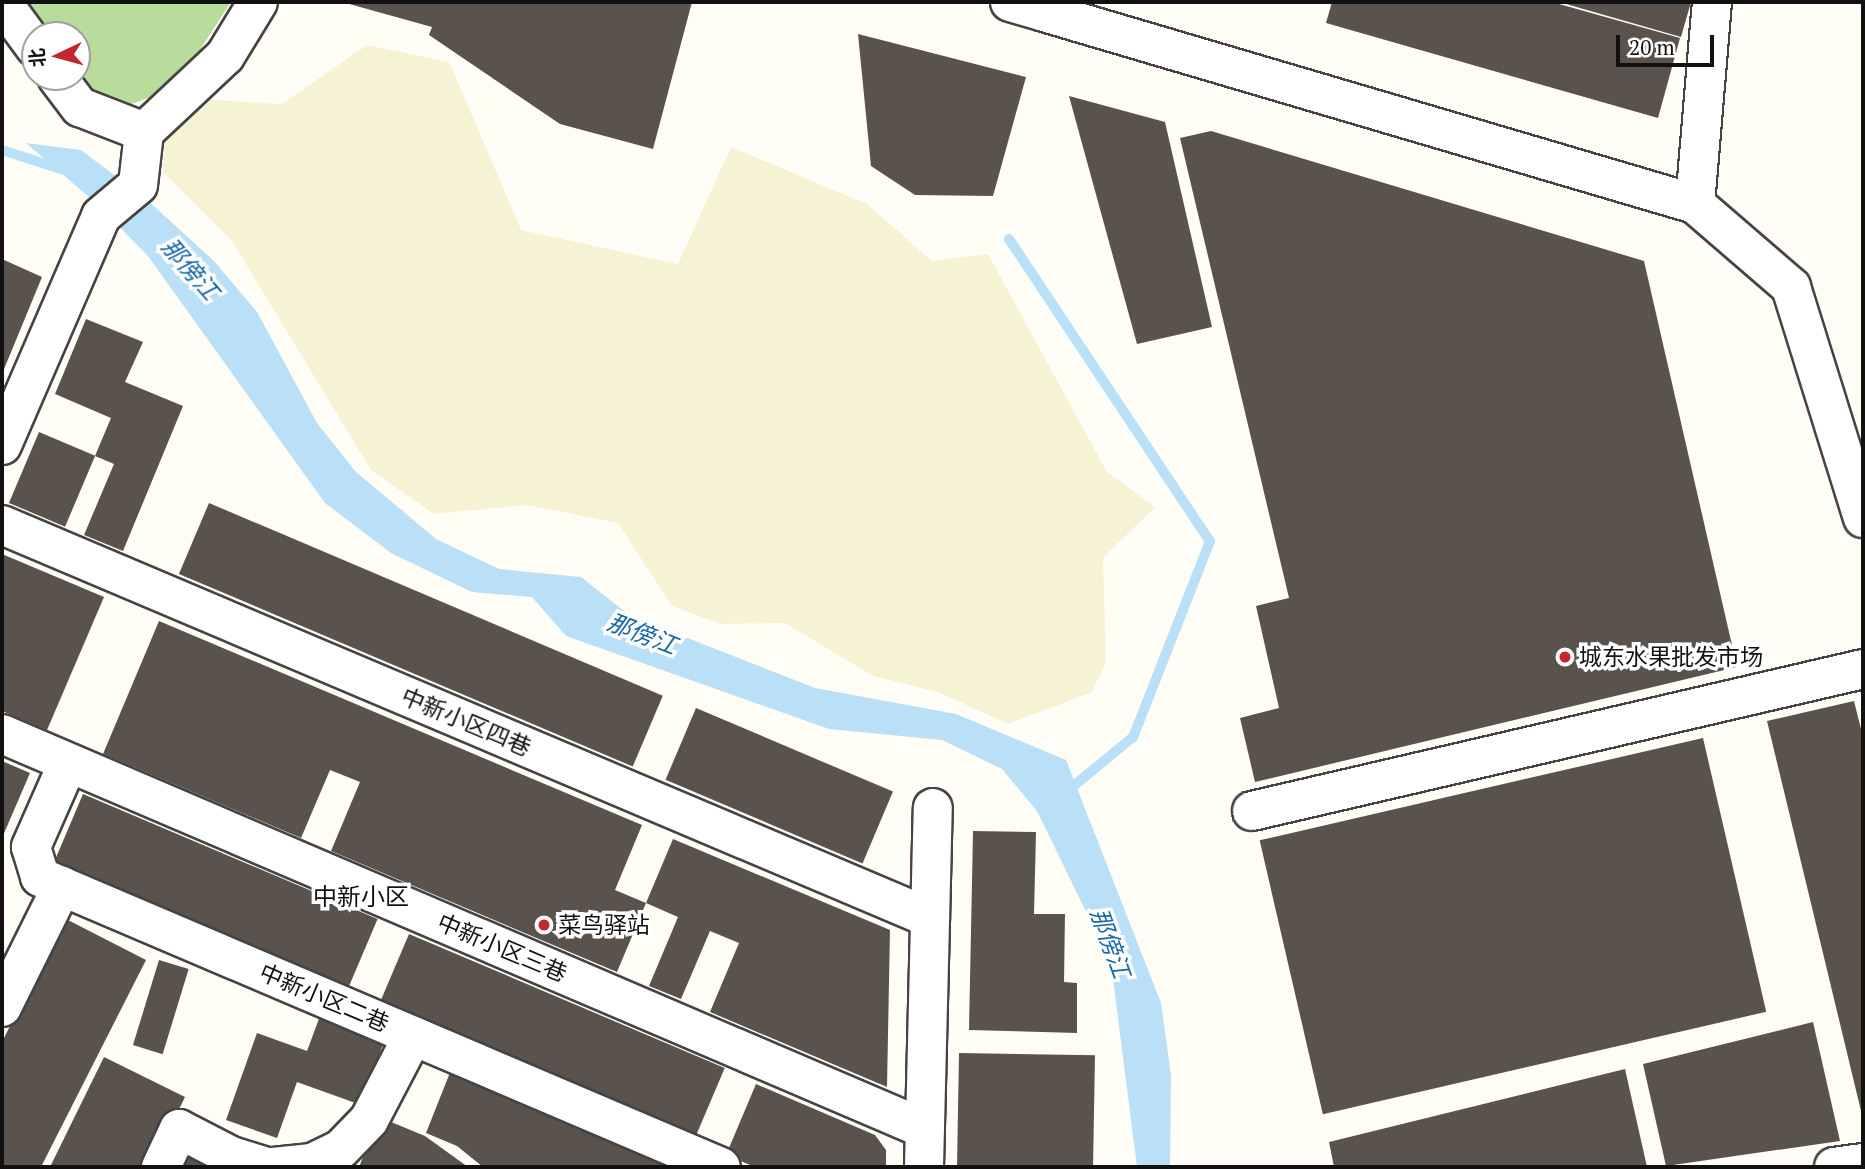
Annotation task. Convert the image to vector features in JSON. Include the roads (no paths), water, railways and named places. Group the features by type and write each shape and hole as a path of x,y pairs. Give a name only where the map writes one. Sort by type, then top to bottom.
{"street":[{"path":"2,2 21,28"},
{"path":"2,445 102,216 138,185 144,132 225,57 258,2"},
{"path":"1695,204 1712,2"},
{"path":"1034,5 1695,204 1791,287 1863,518"},
{"path":"68,91 80,107 144,132"},
{"name":"中新小区四巷","path":"2,525 930,918"},
{"path":"1251,810 1863,669"},
{"name":"中新小区三巷","path":"2,734 925,1129"},
{"name":"中新小区二巷","path":"68,763 31,847 40,877 721,1167"},
{"path":"924,1167 933,808"},
{"path":"2,1007 62,886"},
{"path":"273,1167 312,1163 341,1149 369,1120 413,1036"},
{"path":"162,1167 179,1129 231,1156 267,1167"},
{"path":"1834,1167 1863,1163"}],"water":[{"path":"26,143 81,150 146,199 214,261 257,312 317,423 356,472 436,539 499,569 581,577 629,615 815,688 956,714 1066,760 1161,1003 1171,1075 1170,1167 1137,1167 1111,963 1037,811 1002,769 942,740 829,729 566,636 532,597 472,592 391,553 325,503 148,256 96,203"}],"waterway":[{"name":"那傍江","path":"2,150 64,170"},
{"path":"1009,239 1210,541 1133,737 1065,793"}],"place":[{"name":"城东水果批发市场","path":"1565,657"},
{"name":"菜鸟驿站","path":"544,925"}],"district":[{"name":"中新小区","path":"361,897"}]}
